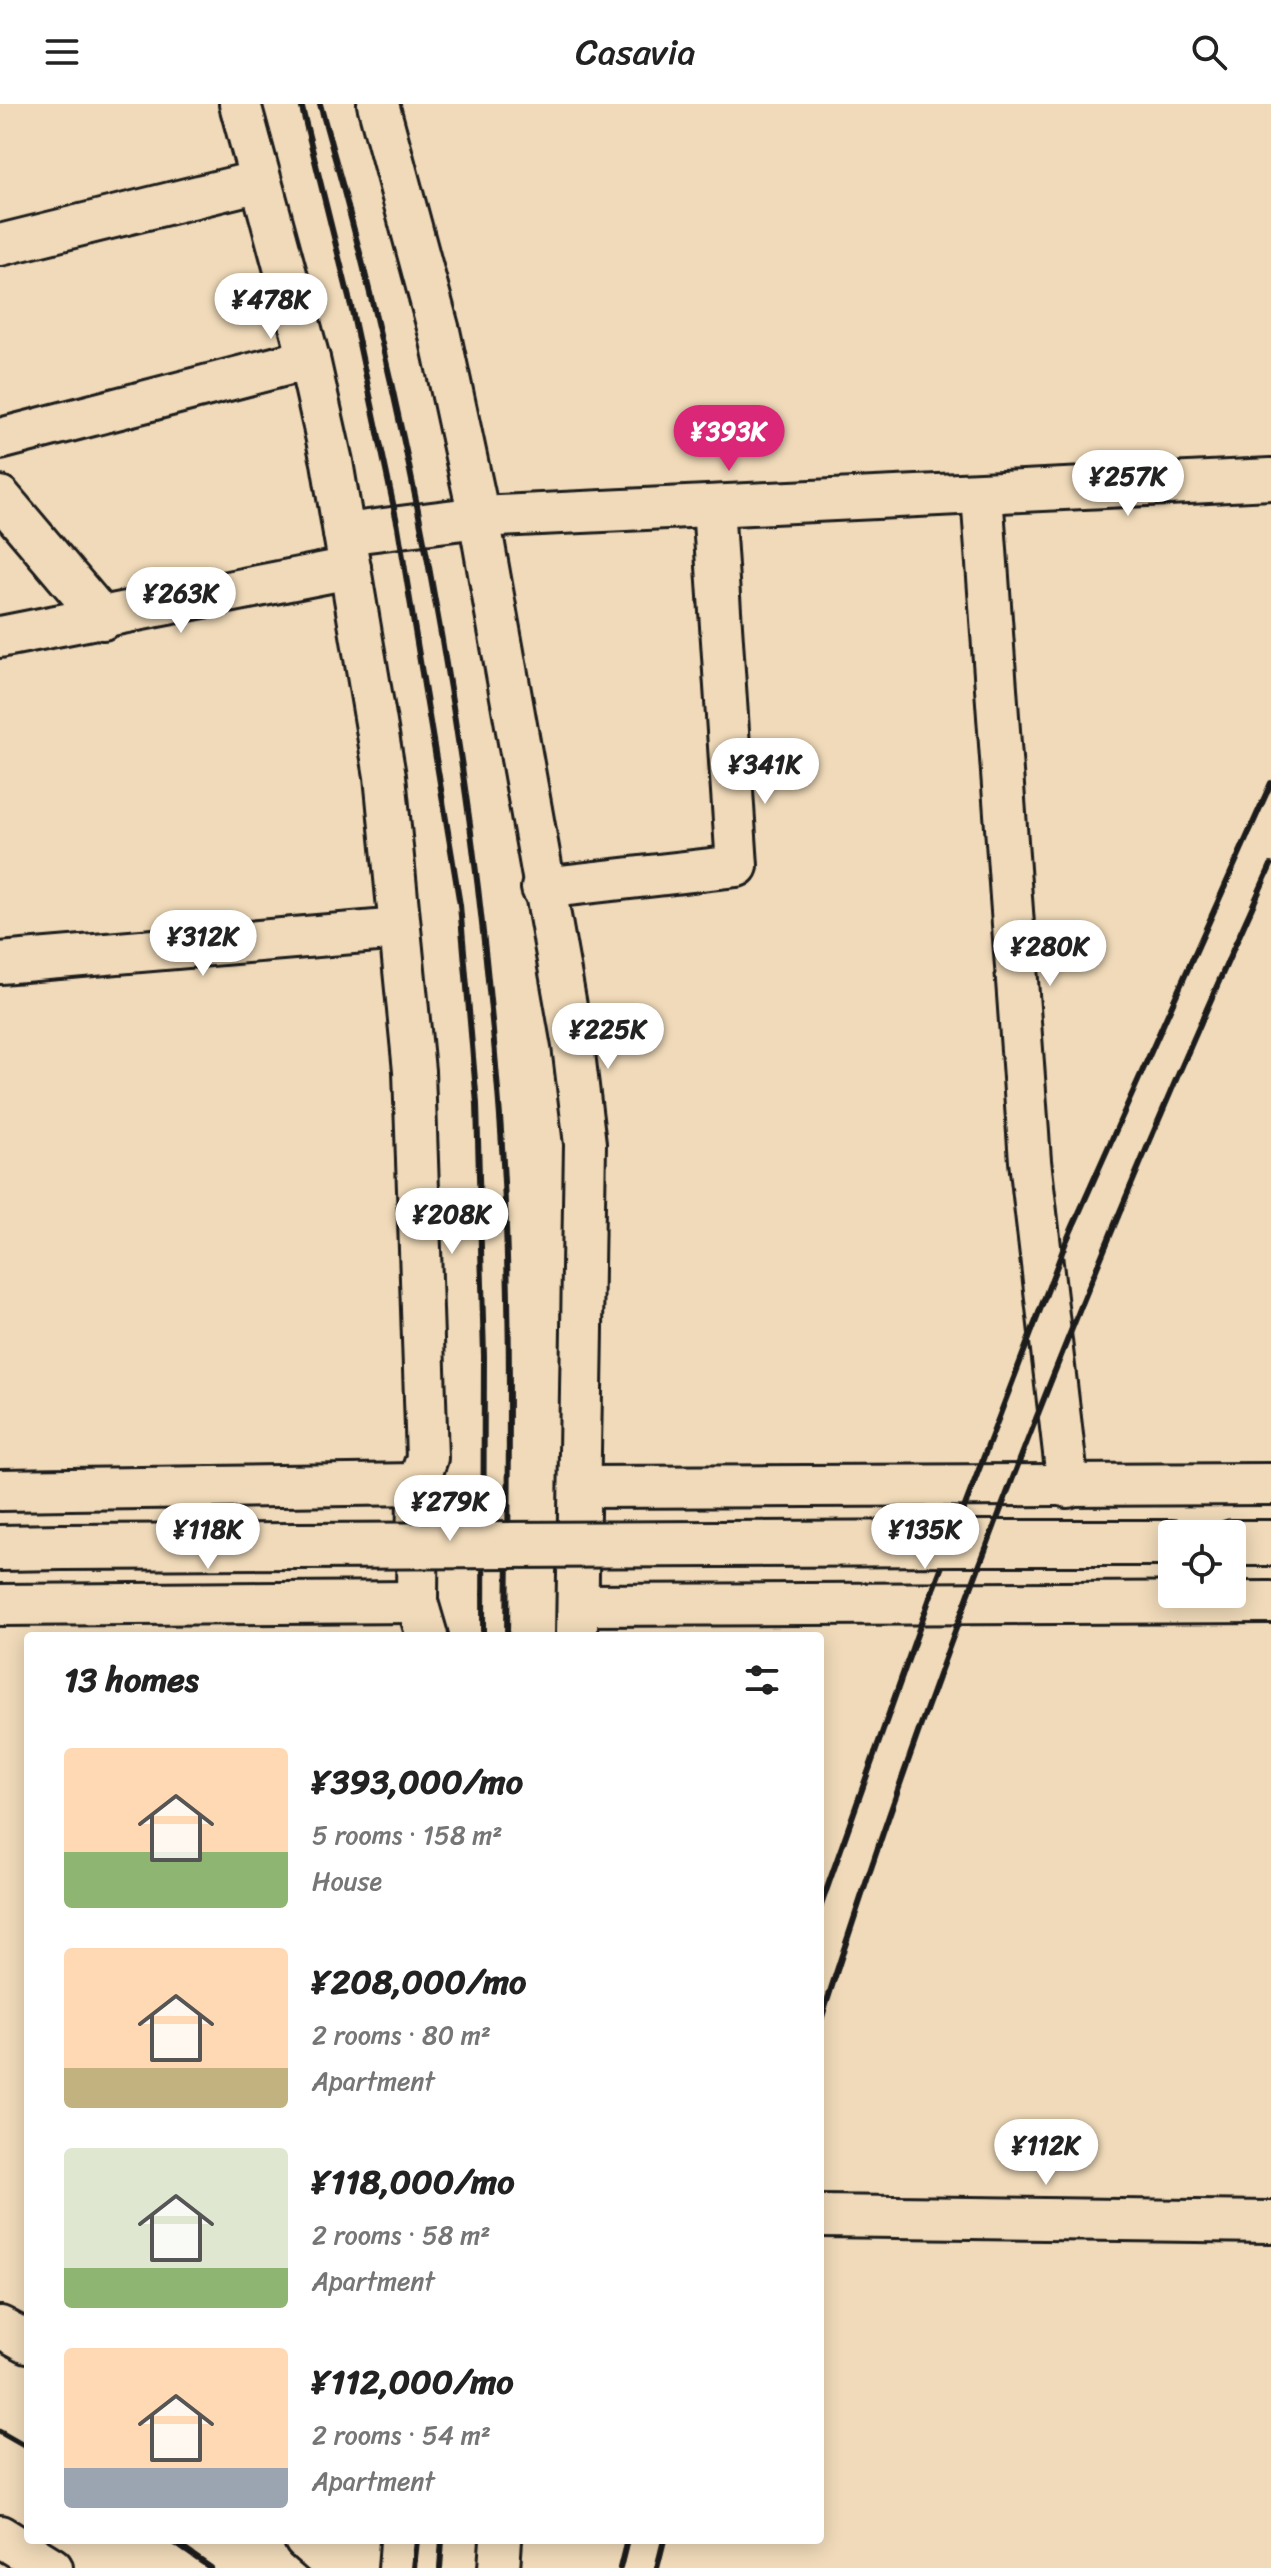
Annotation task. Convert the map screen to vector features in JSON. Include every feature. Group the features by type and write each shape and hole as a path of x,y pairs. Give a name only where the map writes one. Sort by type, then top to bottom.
{"street":[{"path":"0,1605 422,1619 418,1484 427,1458 415,1086 385,776 347,551 309,359 240,104"},
{"path":"378,104 439,331 479,517 542,888 573,1045 585,1144 578,1620 1271,1602"},
{"path":"0,245 260,181"},
{"path":"0,439 309,359"},
{"path":"0,637 103,619 479,517 1271,479"},
{"path":"982,494 1030,1161 1068,1487"},
{"path":"0,497 103,619"},
{"path":"542,888 737,866 713,506"},
{"path":"0,963 400,929"},
{"path":"0,1490 418,1484"},
{"path":"581,1487 1271,1484"},
{"path":"0,1548 1158,1543"},
{"path":"1246,1543 1271,1543"},
{"path":"824,2216 1271,2222"},
{"path":"0,2327 24,2340"},
{"path":"0,2536 52,2568"},
{"path":"310,2544 337,2568"},
{"path":"356,2568 358,2544"},
{"path":"499,2568 501,2544"}],"railway":[{"path":"301,104 351,306 398,527 460,905 477,1104 484,1356 483,1632"},
{"path":"320,104 353,225 410,470 455,717 472,841 487,966 503,1159 509,1363 507,1632"},
{"path":"824,1897 932,1592 1066,1242 1271,783"},
{"path":"824,2011 920,1728 1029,1437 1146,1149 1271,865"},
{"path":"0,2432 24,2446"},
{"path":"177,2544 211,2568"},
{"path":"414,2568 417,2544"},
{"path":"440,2568 442,2544"},
{"path":"620,2568 626,2544"},
{"path":"657,2568 663,2544"}]}
